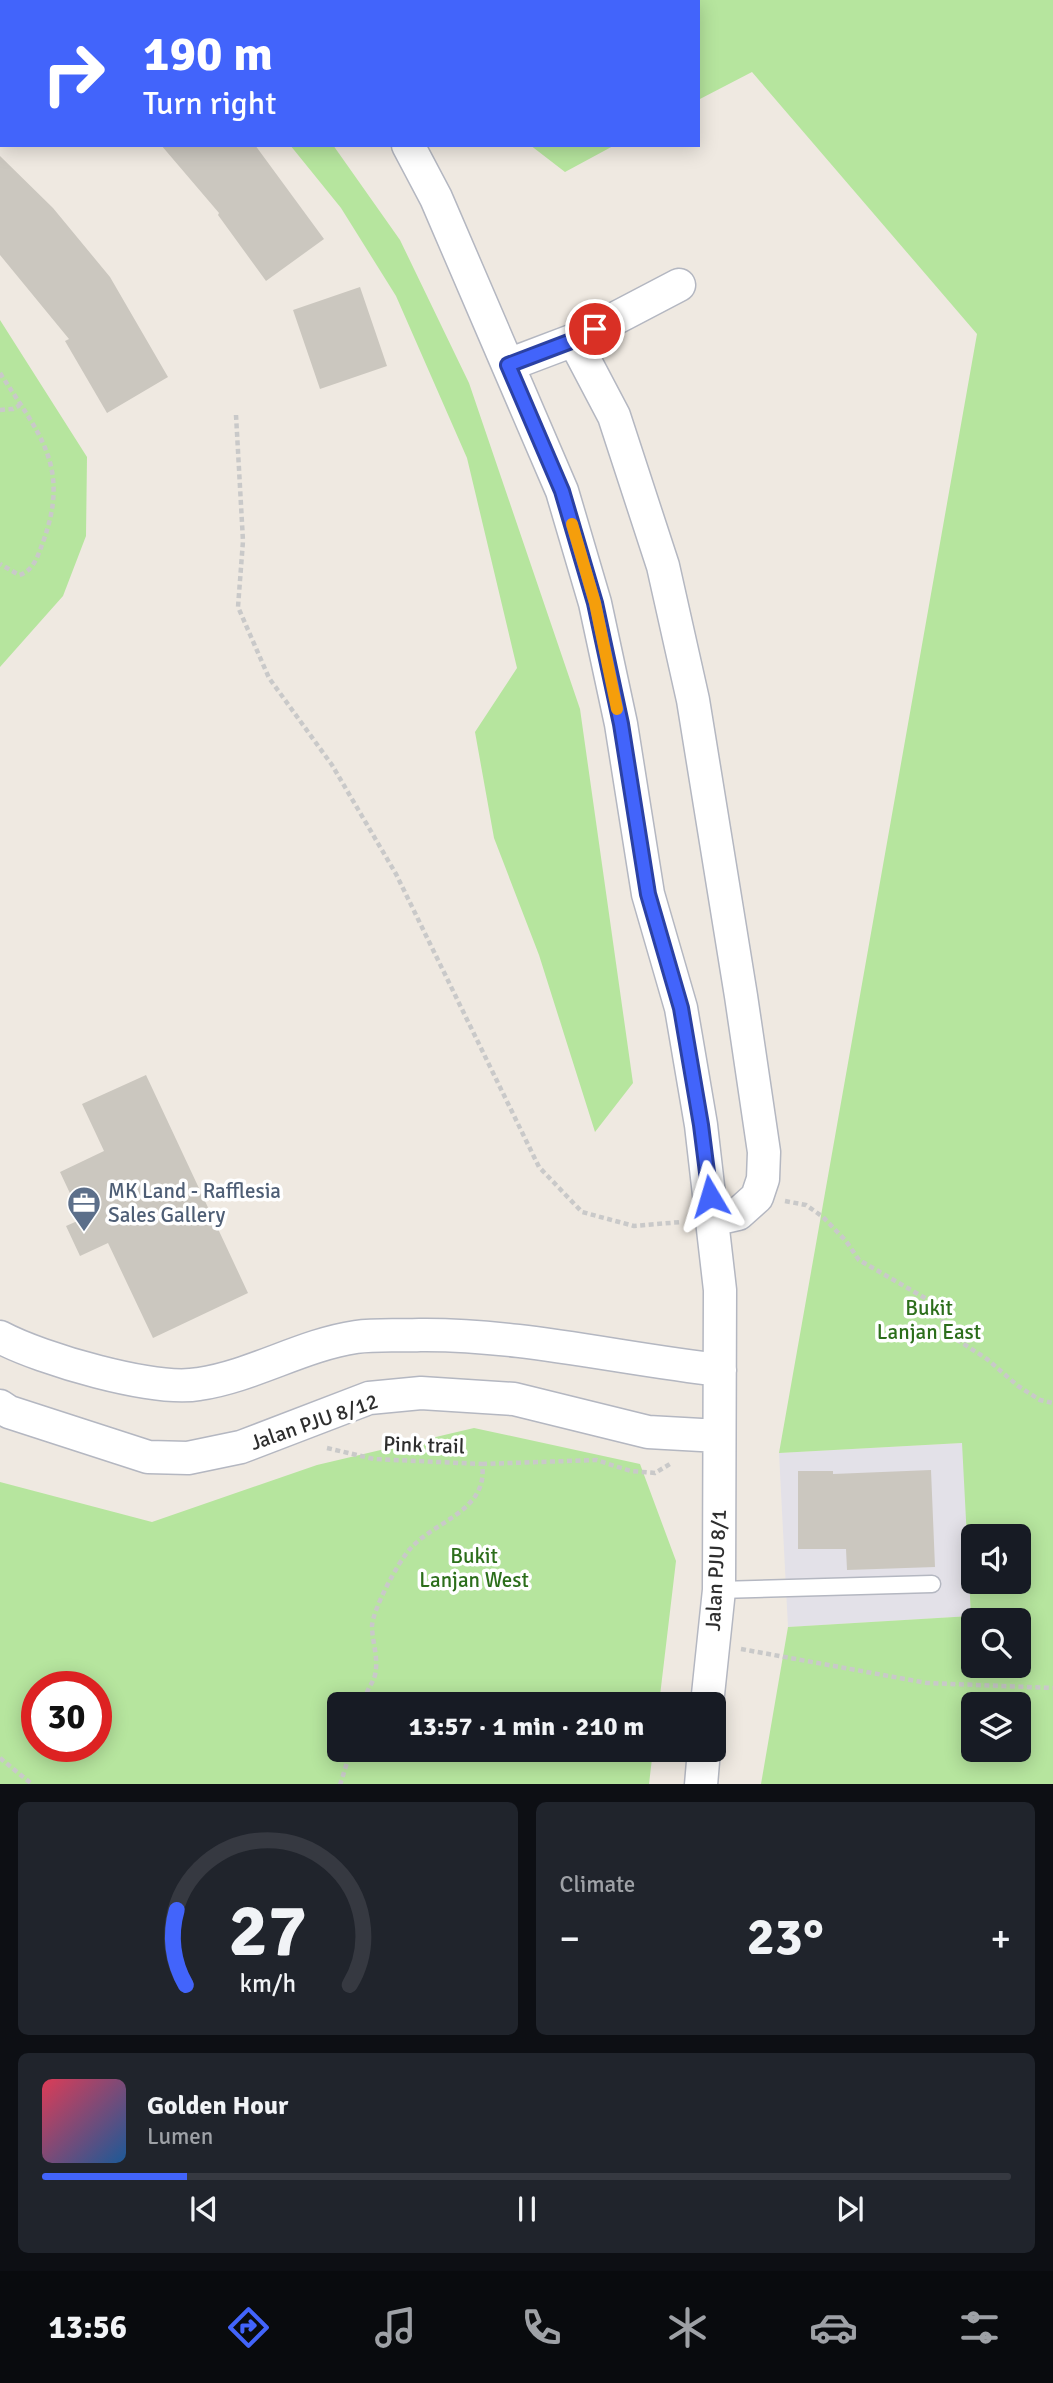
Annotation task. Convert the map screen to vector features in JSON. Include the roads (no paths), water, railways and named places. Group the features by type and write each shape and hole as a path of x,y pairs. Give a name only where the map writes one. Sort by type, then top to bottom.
{"street":[{"name":"Jalan PJU 8/1","path":"409,147 436,198 562,491 595,603 621,724 648,894 681,1008 701,1125 720,1290 719,1590 709,1692"},
{"path":"508,365 574,340 680,285"},
{"path":"574,340 614,416 663,566 693,700 764,1152 763,1179 757,1197 738,1214 712,1220"},
{"path":"0,1337 71,1364 134,1380 198,1385 356,1337 424,1335 518,1341 720,1370"},
{"name":"Jalan PJU 8/12","path":"0,1406 9,1412 97,1443 148,1457 188,1458 240,1447 369,1398 421,1392 514,1399 648,1432 719,1436"},
{"path":"701,1784 703,1762"}],"lane":[{"path":"719,1590 932,1584"}],"place":[{"name":"MK Land - Rafflesia Sales Gallery","path":"84,1233"}],"park label":[{"name":"Bukit Lanjan East","path":"929,1320"},
{"name":"Bukit Lanjan West","path":"474,1568"}]}
